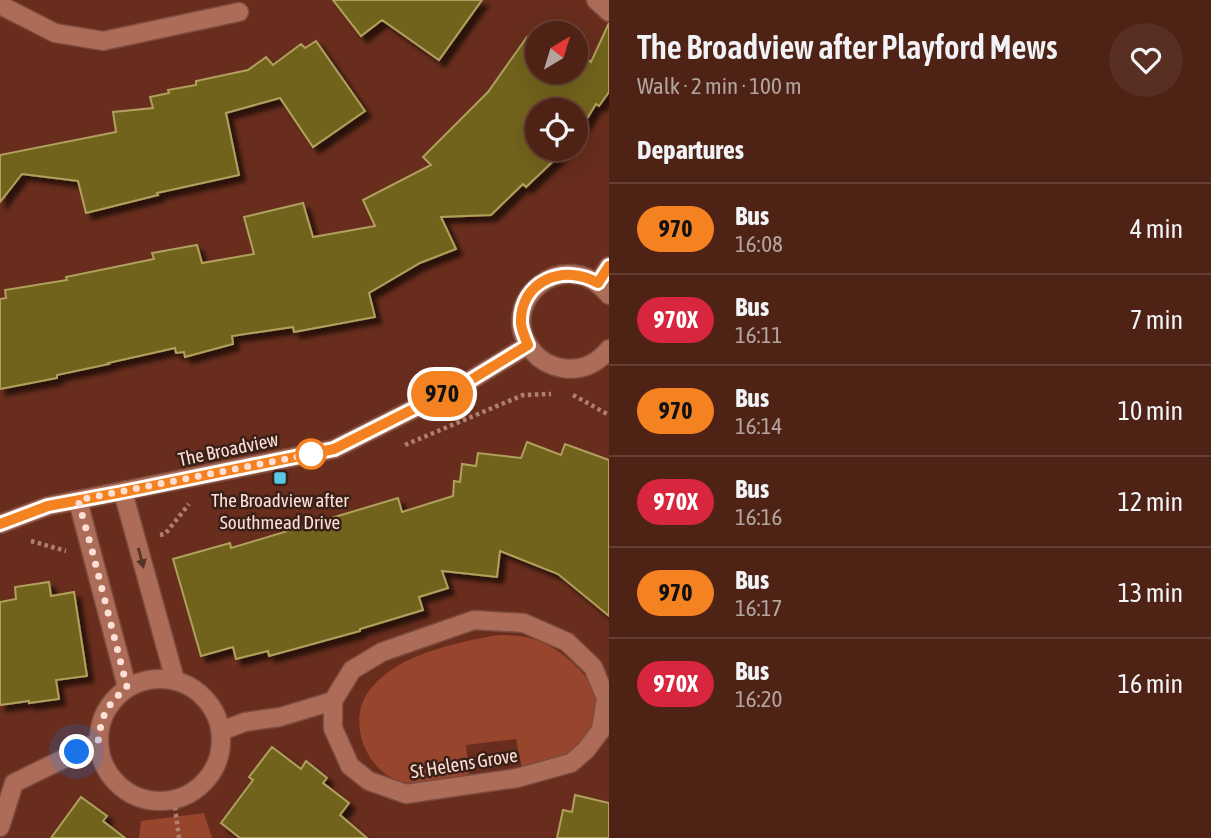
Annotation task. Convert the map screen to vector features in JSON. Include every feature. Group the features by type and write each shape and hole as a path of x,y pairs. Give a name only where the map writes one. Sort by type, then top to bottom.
{"street":[{"path":"596,0 609,12"},
{"path":"0,5 55,33 103,41 239,12"},
{"path":"606,357 587,367 553,367 539,358 528,345 521,323 527,299 533,289 542,282 564,274 588,277 604,289 609,266"},
{"name":"The Broadview","path":"0,524 48,506 334,449 469,381 528,345"},
{"path":"123,492 175,680"},
{"path":"78,500 127,687"},
{"name":"St Helens Grove","path":"474,620 524,623 567,642 593,667 606,698 605,732 570,763 517,778 406,794 369,781 350,766 333,728 333,701 352,670 382,652 474,620"},
{"path":"147,680 175,680 195,689 210,704 221,731 221,752 213,772 199,788 174,800 152,801 132,794 114,781 103,762 98,742 101,720 111,702 127,687 147,680"},
{"path":"221,731 245,722 280,717 333,701"},
{"path":"0,827 7,780 98,742"}],"path":[{"path":"174,800 179,838"}],"shaded area":[{"path":"499,635 520,636 542,642 565,656 587,678 596,694 598,711 593,728 583,743 566,756 522,768 516,739 466,745 469,774 426,783 400,781 379,768 365,747 359,722 365,697 375,684 398,666 425,653"},
{"path":"204,813 212,838 139,838 141,821"}],"building":[{"path":"333,0 482,0 439,60 382,20 361,36"},
{"path":"609,23 609,92 599,106 596,104 588,117 588,98 525,98 525,161 553,161 526,187 523,184 491,215 441,217 456,249 420,263 369,293 375,317 294,332 293,327 232,336 233,344 185,357 184,352 176,353 175,348 57,375 57,378 0,389 0,299 6,298 5,290 67,280 66,277 154,259 152,253 197,245 202,263 254,254 244,217 303,203 313,237 375,226 363,200 431,165 423,157 488,92 525,40 525,84 588,84 588,60 591,62"},
{"path":"316,41 365,111 313,147 280,98 226,113 239,175 157,193 158,195 86,213 78,181 22,174 0,202 0,155 116,132 113,112 153,108 150,97 169,93 168,90 196,85 196,81 248,70 266,57 273,65 301,44 305,48"},
{"path":"527,442 561,455 565,444 609,460 609,616 558,574 500,551 497,577 442,571 448,588 419,597 423,610 269,656 268,651 236,659 233,647 201,656 173,559 230,543 231,548 398,498 402,512 453,496 454,481 460,482 462,464 476,466 478,453 521,458"},
{"path":"49,582 51,596 74,592 87,676 56,680 59,699 0,705 0,602 16,599 15,587"},
{"path":"272,747 301,769 306,761 327,778 323,783 349,803 340,815 367,838 240,838 221,823 253,780 249,777"},
{"path":"575,795 609,803 609,838 557,838 563,810 572,812"},
{"path":"81,797 107,816 103,821 125,838 51,838"}],"bus line":[{"name":"970","path":"0,524 48,506 334,449 469,381 528,345 521,323 523,311 533,289 542,282 553,276 576,274 598,283 609,266"}],"place":[{"name":"The Broadview after Southmead Drive","path":"280,478"}],"route":[{"path":"77,752 98,742 101,720 111,702 127,687 78,500 311,454"}]}
